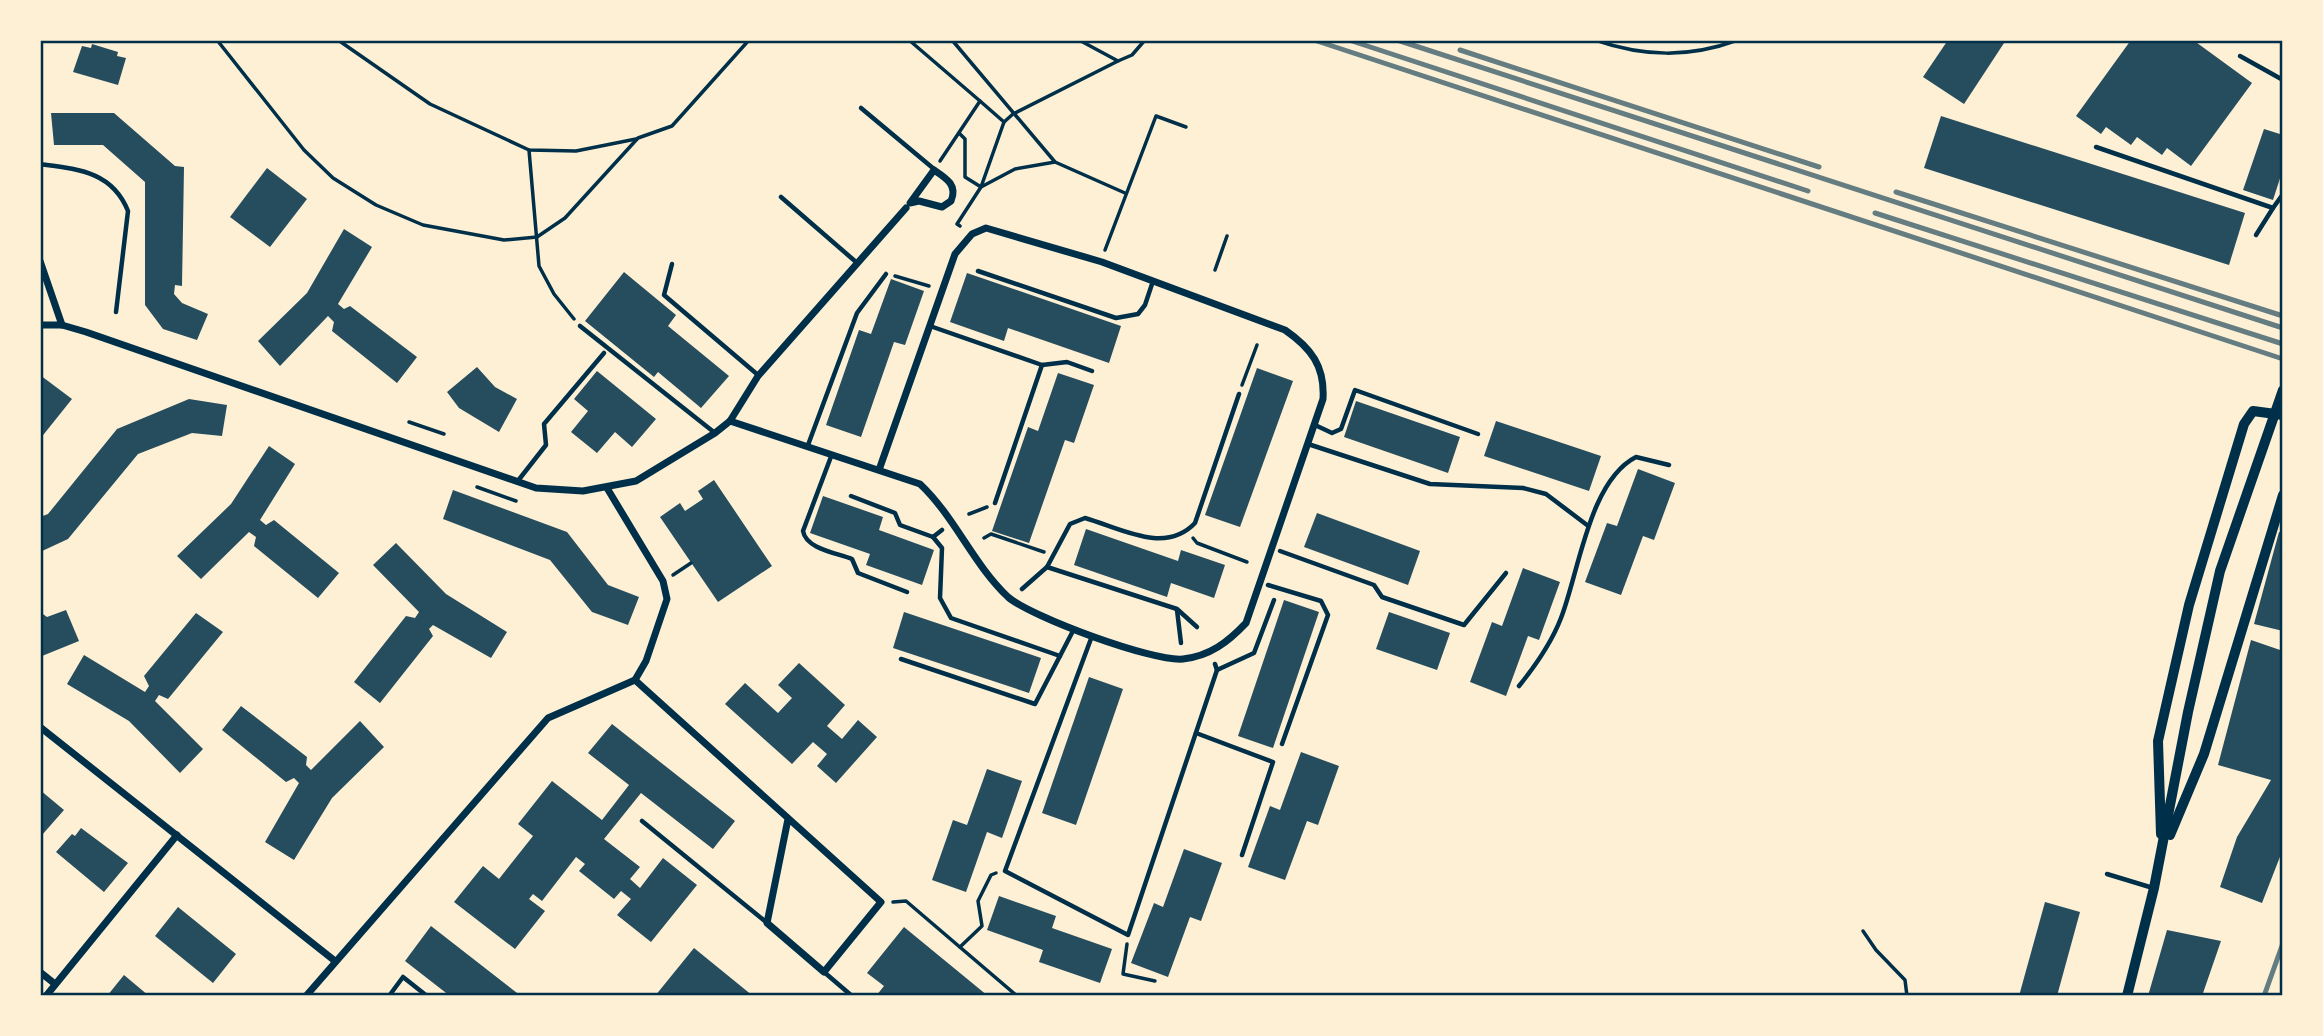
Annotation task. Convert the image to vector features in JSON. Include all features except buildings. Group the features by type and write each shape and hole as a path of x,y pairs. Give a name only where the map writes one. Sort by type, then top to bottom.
{"street":[{"path":"40,325 62,325 517,482 560,491 607,488 636,481 654,472 730,421 758,376 908,206 934,170 951,183 954,190 951,201 942,207 919,201 908,206"},
{"path":"730,421 920,484 939,501 994,582 1011,599 1092,635 1163,658 1183,659 1211,652 1230,640 1245,623 1323,399 1324,379 1317,361 1305,344 1285,330 1153,281 1004,231 986,228 972,234 955,254 879,470"},
{"path":"40,261 62,325"},
{"path":"2127,996 2162,854 2220,570 2283,390"},
{"path":"2162,854 2158,741 2189,605 2244,424 2253,411 2283,415"},
{"path":"306,996 548,718 635,680 650,650 667,598 666,591 663,581 607,488"},
{"path":"2162,854 2204,754 2283,495"},
{"path":"635,680 788,818 881,902 824,972 767,923 788,818"},
{"path":"40,727 335,961"},
{"path":"46,996 177,835"},
{"path":"40,972 55,984"}],"lane":[{"path":"2240,56 2283,80"},
{"path":"861,108 934,170"},
{"path":"2096,146 2273,208"},
{"path":"40,164 94,173 124,201 128,211 116,312"},
{"path":"2256,235 2283,194"},
{"path":"781,197 856,262"},
{"path":"672,264 664,295 758,376"},
{"path":"978,271 1116,318 1138,314 1145,305 1153,281"},
{"path":"808,445 857,313 886,274"},
{"path":"580,326 715,433"},
{"path":"930,326 1042,365 1067,362 1092,371"},
{"path":"517,482 546,445 544,424 604,353"},
{"path":"995,503 1042,365"},
{"path":"1314,425 1332,433 1340,429 1355,390 1478,434"},
{"path":"1022,589 1047,566 1070,524 1085,518 1161,540 1187,531 1195,523 1239,394"},
{"path":"1307,444 1430,485 1523,488 1546,494 1587,525"},
{"path":"832,453 803,531 804,538 810,544 852,559 858,573 907,592"},
{"path":"1519,686 1544,654 1561,619 1587,525 1620,465 1636,457 1669,465"},
{"path":"851,496 895,513 900,525 933,537 942,548 940,598 951,618 1060,656"},
{"path":"933,537 942,530"},
{"path":"1280,551 1374,585 1382,597 1464,625 1506,573"},
{"path":"1047,566 1177,609 1197,627"},
{"path":"1268,585 1321,601 1328,615 1282,744"},
{"path":"1217,670 1254,653 1274,600"},
{"path":"1177,609 1181,643"},
{"path":"901,659 1035,704 1074,628"},
{"path":"1092,635 1005,871 1128,935 1217,670 1215,664"},
{"path":"1196,733 1273,762 1242,855"},
{"path":"642,821 767,923"},
{"path":"2107,874 2154,888"},
{"path":"824,972 852,996"},
{"path":"389,996 403,977 427,996"}],"path":[{"path":"217,40 304,150 333,178 365,198 423,225 504,240 537,237 565,218 638,138"},
{"path":"338,40 430,104 528,150 576,152 638,138 672,126 749,40"},
{"path":"909,40 1004,122"},
{"path":"952,40 1055,162 1125,193"},
{"path":"1079,40 1118,61"},
{"path":"960,226 957,224 981,187 1004,122 1013,114 1132,55 1145,40"},
{"path":"1595,40 1640,54 1660,55 1702,50 1738,40"},
{"path":"934,170 980,102"},
{"path":"1105,252 1156,116 1186,127"},
{"path":"959,133 965,139 964,177 981,187"},
{"path":"528,150 539,266 555,294 580,326"},
{"path":"981,187 1015,169 1055,162"},
{"path":"1215,270 1227,236"},
{"path":"886,274 929,286"},
{"path":"1239,394 1257,345"},
{"path":"409,422 444,435"},
{"path":"477,487 516,501"},
{"path":"969,514 995,503"},
{"path":"984,538 991,534 1053,556"},
{"path":"1197,543 1247,562"},
{"path":"680,571 691,563"},
{"path":"960,947 982,926 978,901 991,874 1005,871"},
{"path":"881,902 906,901 1017,996"},
{"path":"1863,931 1905,979 1907,996"},
{"path":"1128,935 1123,974 1154,981"}],"railway":[{"path":"1314,40 2283,359"},
{"path":"1349,40 1808,191"},
{"path":"1397,40 2283,328"},
{"path":"1460,50 1819,167"},
{"path":"1896,192 2283,316"},
{"path":"1875,213 2283,344"},
{"path":"2264,996 2283,943"}]}
